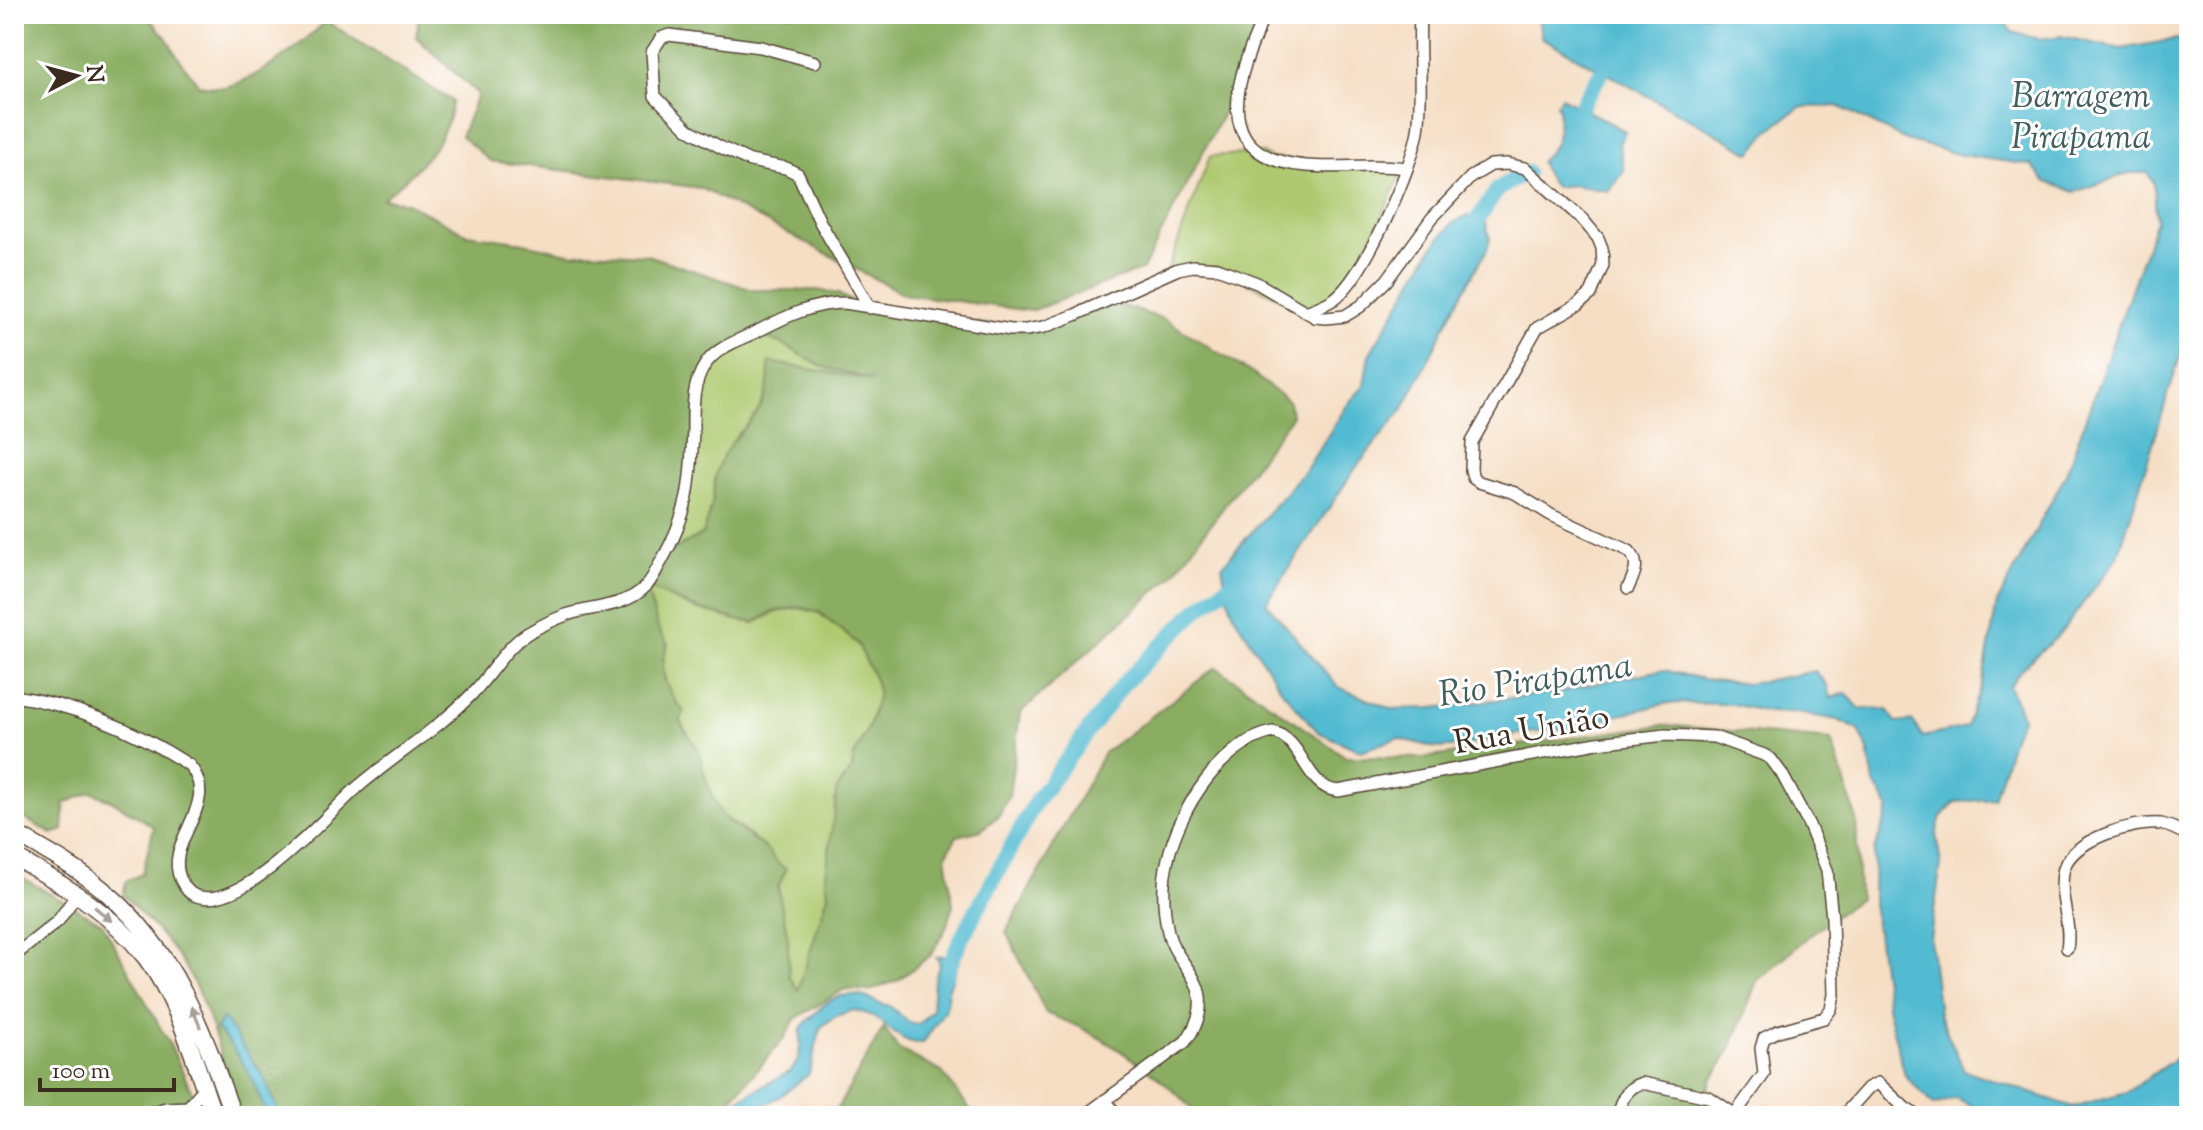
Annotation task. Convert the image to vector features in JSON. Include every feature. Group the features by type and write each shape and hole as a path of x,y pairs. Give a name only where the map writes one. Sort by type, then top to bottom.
{"highway":[{"path":"14,833 90,880 125,909 152,939 195,1012 233,1116"},
{"path":"14,857 77,894 107,917 146,958 170,998 214,1116"}],"street":[{"path":"1265,14 1241,75 1236,111 1253,149 1271,158 1303,166 1377,164 1405,168"},
{"path":"1306,312 1335,298 1354,274 1381,228 1405,168 1418,131 1420,14"},
{"path":"815,62 761,47 669,35 661,38 652,52 653,88 655,96 688,129 750,161 786,168 798,174 820,222 870,308"},
{"path":"14,696 62,705 93,716 128,731 189,765 201,789 196,815 177,855 180,878 188,891 200,897 235,893 314,830 356,788 448,717 473,694 524,635 568,615 622,601 646,587 666,554 686,509 693,394 706,363 718,352 814,306 845,303 1011,330 1044,327 1178,269 1193,266 1217,268 1257,283 1306,312 1322,318 1339,318 1352,314 1387,280 1447,200 1483,168 1507,164 1525,168 1583,220 1598,238 1603,265 1591,294 1537,328 1472,442 1469,464 1473,478 1479,482 1515,493 1551,515 1629,551 1636,564 1628,588"},
{"name":"Rua União","path":"1105,1100 1178,1046 1193,1031 1201,1010 1200,998 1195,980 1175,952 1168,933 1164,884 1167,861 1174,839 1203,784 1223,760 1244,745 1266,734 1278,734 1290,742 1318,782 1338,791 1610,741 1699,735 1756,752 1777,765 1820,850 1831,891 1834,995 1831,1009 1824,1018 1764,1038 1761,1048 1764,1074 1736,1115"},
{"path":"2067,948 2069,933 2063,874 2074,853 2103,836 2144,825 2167,825 2189,836"},
{"path":"14,956 58,921 77,894"},
{"path":"1617,1116 1620,1103 1628,1092 1642,1083 1701,1094 1716,1100 1736,1115"},
{"path":"1843,1116 1872,1084 1880,1084 1918,1116"},
{"path":"140,1116 166,1108 190,1112 204,1088"},
{"path":"1084,1116 1105,1100 1113,1116"}],"green space":[{"path":"14,14 145,14 166,37 199,85 219,87 238,83 265,69 326,21 452,101 444,130 428,156 383,198 407,203 467,234 573,254 647,255 753,290 817,290 838,294 861,306 1026,330 1107,301 1164,319 1253,374 1289,402 1291,417 1172,576 1020,713 1009,796 999,815 981,830 957,836 946,855 953,905 946,928 931,955 898,980 869,991 845,989 795,1019 784,1039 735,1095 705,1116 241,1116 206,1010 190,976 168,944 123,895 126,881 142,874 154,827 111,800 91,792 65,803 63,830 52,834 14,813","holes":["754,333 781,343 821,366 873,380 769,362 765,398 718,466 703,534 666,554 691,470 698,379 718,352","646,587 692,607 741,621 755,622 773,612 798,607 819,612 858,644 876,682 878,693 870,724 854,756 852,769 837,789 826,876 828,895 798,990 789,976 788,938 778,888 786,869 764,847 729,822 716,805 698,749 680,721 684,712 665,680 663,663 668,644 659,631"]},
{"path":"419,14 1274,14 1143,269 1031,311 904,294 701,188 490,161 461,136 478,94 416,37"},
{"path":"1261,153 1271,158 1404,168 1360,264 1315,316 1217,267 1166,274 1210,156"},
{"path":"754,333 780,343 821,366 894,385 770,381 758,411 737,435 703,535 666,554 706,363"},
{"path":"646,589 692,608 755,623 774,613 798,608 819,613 858,644 876,682 878,693 870,724 854,756 852,769 837,789 826,876 828,895 798,992 789,976 776,864 760,844 725,818 716,806 698,749 680,720 684,712 665,680 663,663 668,644 659,631"},
{"path":"1216,667 1346,757 1423,758 1664,725 1831,740 1856,817 1859,899 1812,933 1757,981 1730,1051 1711,1081 1701,1116 1196,1116 1176,1093 1130,1057 1087,1031 1046,1013 1006,932 1104,753"},
{"path":"14,873 102,923 171,1047 198,1105 199,1116 14,1116"},
{"path":"884,1027 898,1049 942,1072 975,1116 833,1116"}],"water":[{"name":"Barragem Pirapama","path":"1538,14 1999,14 2012,32 2039,39 2060,36 2121,49 2189,37 2189,327 2118,556 2060,634 2023,667 2009,686 2023,718 2014,734 1994,799 1955,802 1940,819 1936,835 1941,864 1930,938 1939,1015 1964,1070 2073,1107 2127,1092 2189,1049 2189,1099 2169,1116 1994,1116 1956,1098 1933,1105 1905,1075 1888,1011 1873,903 1874,851 1889,808 1874,782 1868,750 1859,730 1838,720 1799,713 1768,712 1732,704 1668,703 1614,716 1585,727 1517,734 1462,746 1436,748 1398,738 1361,751 1318,732 1281,689 1235,617 1222,566 1307,468 1348,404 1364,385 1369,355 1434,245 1452,224 1468,215 1485,220 1490,238 1487,249 1405,406 1355,469 1266,603 1338,687 1391,709 1433,708 1565,691 1663,670 1748,684 1815,671 1827,685 1830,698 1846,693 1859,708 1888,710 1896,723 1912,721 1923,737 1966,727 1983,680 1997,603 2066,474 2156,220 2154,184 2148,173 2129,173 2075,192 2046,182 2031,165 1961,155 1906,140 1838,106 1800,107 1768,131 1751,153 1541,37"},
{"path":"1561,97 1625,131 1619,144 1624,171 1608,191 1573,185 1556,187 1542,167 1540,161 1556,142 1559,108 1556,105"},
{"path":"936,957 960,959 948,990 946,1008 923,1043 908,1041 872,1016 853,1010 836,1016 821,1027 809,1074 782,1095 747,1116 715,1116 730,1104 791,1071 799,1056 801,1028 822,1007 837,998 845,995 865,997 888,1005 910,1023 919,1024 932,1010 934,980 940,963"},
{"path":"223,1018 265,1079 280,1116 267,1116 246,1070 233,1048 216,1029"}],"waterway":[{"name":"Rio Pirapama","path":"1569,126 1613,53"},
{"name":"Rio Pirapama","path":"1468,234 1498,189 1526,173"},
{"path":"945,976 961,939 1036,801 1123,684 1196,611 1242,575"},
{"path":"202,1056 224,1116"}]}
